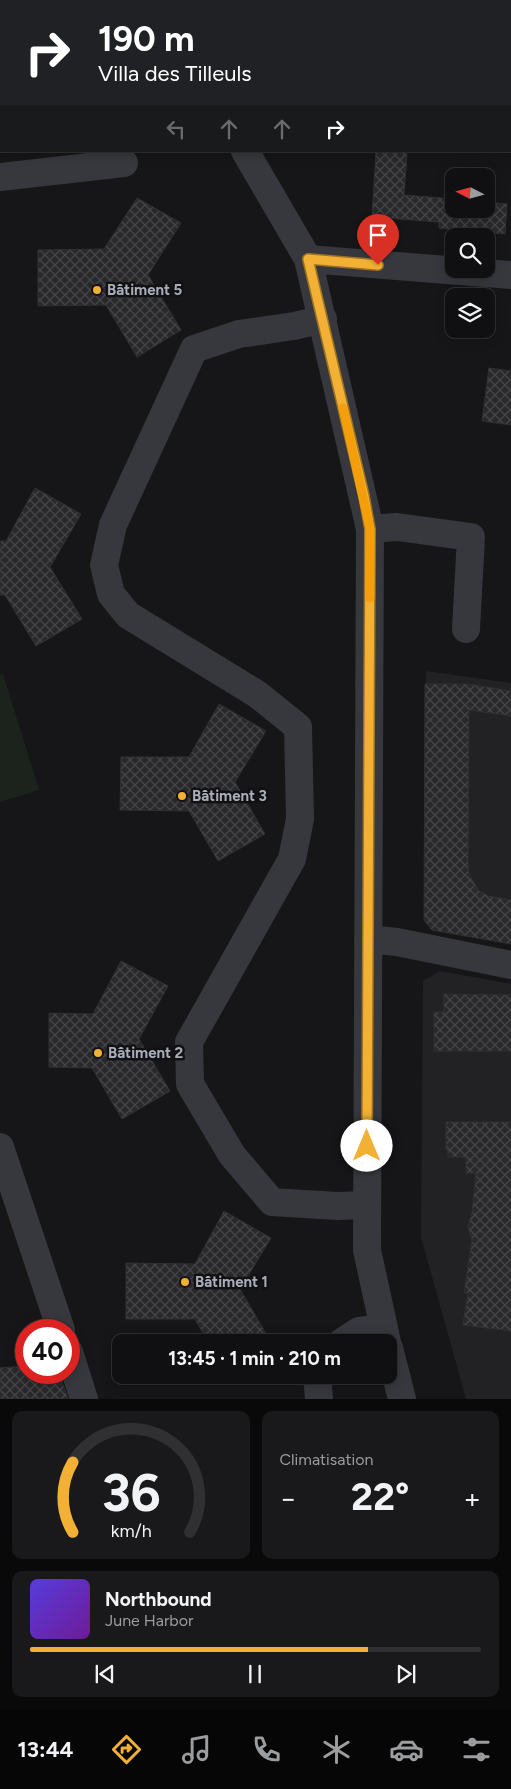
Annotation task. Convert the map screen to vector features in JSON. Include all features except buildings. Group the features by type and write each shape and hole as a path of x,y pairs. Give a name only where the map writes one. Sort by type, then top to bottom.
{"street":[{"path":"246,152 308,259 370,529 367,1250 385,1334"},
{"path":"0,177 124,163"},
{"path":"308,259 511,275"},
{"path":"323,319 294,326 239,334 194,349 113,525 104,565 111,594 128,615 257,694 298,727 300,819 292,859 189,1042 190,1084 232,1154 272,1202 337,1206 367,1205"},
{"path":"370,529 397,527 471,537 466,629"},
{"path":"368,939 397,942 511,965"},
{"path":"0,1147 57,1319"},
{"path":"355,1334 360,1331 369,1334"},
{"path":"397,1381 402,1399"},
{"path":"79,1384 84,1399"},
{"path":"318,1384 319,1399"}],"shaded area":[{"path":"426,671 511,683 511,944 432,930 424,920"},
{"path":"3,674 39,790 0,802 0,675"},
{"path":"440,971 511,984 511,1399 466,1399 421,1237 423,981"}],"slow traffic":[{"path":"343,408 370,529 370,598"}],"place":[{"name":"Bâtiment 5","path":"97,290"},
{"name":"Bâtiment 3","path":"182,796"},
{"name":"Bâtiment 2","path":"98,1053"},
{"name":"Bâtiment 1","path":"185,1282"}],"route":[{"path":"367,1146 370,529 364,496 308,259 378,265"}]}
